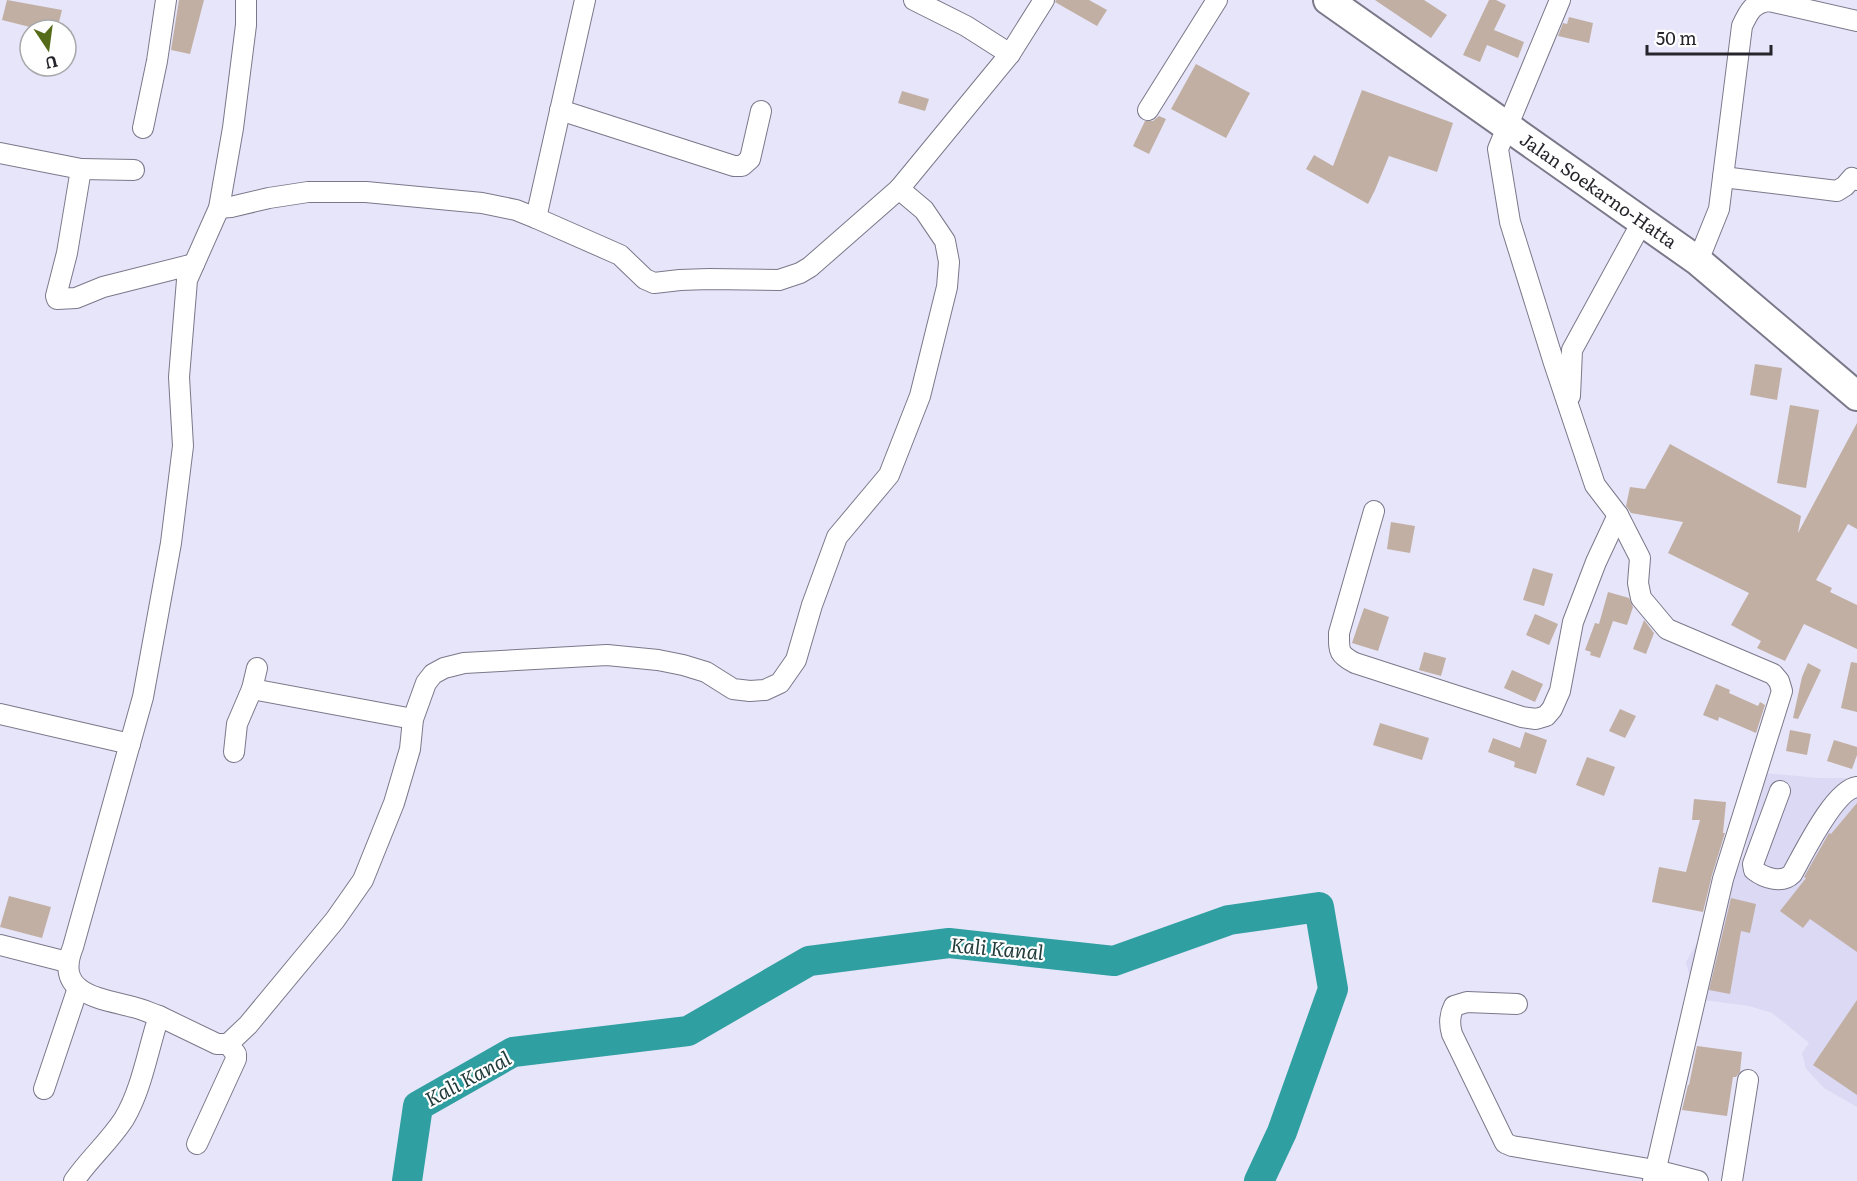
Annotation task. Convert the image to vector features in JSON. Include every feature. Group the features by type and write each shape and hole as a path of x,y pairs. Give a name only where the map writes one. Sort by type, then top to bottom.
{"highway":[{"name":"Jalan Soekarno-Hatta","path":"1328,0 1698,261 1857,396"}],"street":[{"path":"142,128 157,61 166,0"},
{"path":"246,0 246,26 235,117 219,208 187,280 179,377 183,446 171,543 143,697 67,962 71,979 78,988 97,999 134,1007 159,1016 217,1044 228,1044 248,1025 335,920 363,880 394,803 410,750 413,718 426,683 433,674 444,668 464,663 607,656 658,660 683,665 705,672 733,689 765,690 780,683 796,660 812,605 837,537 889,475 920,396 947,287 949,262 945,241 924,210 899,189"},
{"path":"536,218 585,0"},
{"path":"914,0 966,26 1010,54"},
{"path":"219,208 308,192 366,192 482,203 516,210 620,255 645,279 654,283 709,279 779,279 800,273 810,267 899,189 1010,54 1044,0"},
{"path":"1148,110 1217,0"},
{"path":"1560,0 1498,148 1509,222 1570,413 1595,485 1618,515 1640,558 1638,583 1641,598 1667,629 1773,674 1779,681 1782,691 1723,879 1654,1175"},
{"path":"1698,261 1719,209 1742,26 1750,8 1760,2 1769,1 1857,21"},
{"path":"560,110 734,166 742,166 750,159 761,111"},
{"path":"0,153 81,169 134,170"},
{"path":"81,169 57,299 76,298 103,287 194,264"},
{"path":"1723,177 1837,191 1845,186 1855,174"},
{"path":"1570,413 1572,350 1642,222"},
{"path":"1374,511 1339,633 1339,649 1343,657 1471,702 1521,717 1536,718 1546,716 1552,709 1560,691 1573,622 1596,562 1618,515"},
{"path":"234,752 237,724 252,689 257,668"},
{"path":"252,689 413,718"},
{"path":"0,714 130,744"},
{"path":"1780,791 1754,864 1754,870 1757,873 1777,880 1787,879 1792,874 1832,806 1849,788 1857,787"},
{"path":"0,945 67,962"},
{"path":"44,1089 78,988"},
{"path":"1517,1004 1467,1002 1454,1006 1450,1013 1449,1025 1456,1044 1505,1143 1654,1175 1698,1181"},
{"path":"74,1181 85,1164 109,1140 125,1116 138,1085 159,1016"},
{"path":"197,1144 236,1059 236,1054 228,1044"},
{"path":"1732,1181 1748,1080"}],"shaded area":[{"path":"1763,773 1819,778 1857,778 1857,1107 1824,1088 1806,1069 1802,1053 1809,1043 1772,1013 1749,1006 1695,999 1686,962 1730,885 1744,855"}],"building":[{"path":"7,0 62,10 60,18 18,18 18,24 2,20"},
{"path":"179,0 204,0 190,54 171,50"},
{"path":"1056,0 1089,0 1107,10 1097,26 1055,2"},
{"path":"1375,0 1424,0 1447,15 1431,38"},
{"path":"1489,0 1496,0 1506,5 1494,30 1524,42 1518,58 1487,45 1480,62 1463,55"},
{"path":"1569,17 1593,23 1589,43 1558,36 1563,23 1567,24"},
{"path":"1196,64 1250,93 1226,138 1171,109"},
{"path":"1362,90 1453,123 1437,172 1389,156 1368,204 1306,169 1314,155 1333,166"},
{"path":"902,91 929,99 925,111 898,103"},
{"path":"1159,116 1166,119 1149,154 1133,146 1145,121 1153,121"},
{"path":"1755,364 1782,368 1777,400 1750,395"},
{"path":"1790,405 1819,410 1806,488 1777,483"},
{"path":"1857,423 1857,529 1848,524 1816,580 1832,588 1830,592 1857,605 1857,649 1804,624 1785,661 1757,648 1761,641 1731,625 1749,593 1668,553 1683,522 1631,513 1626,506 1630,487 1645,489 1670,444 1801,516 1798,533"},
{"path":"1391,522 1415,526 1410,553 1387,549"},
{"path":"1533,568 1553,574 1544,606 1523,600"},
{"path":"1608,592 1629,598 1633,607 1627,625 1613,621 1600,658 1590,655 1591,652 1585,650 1595,623 1599,624"},
{"path":"1364,608 1389,617 1378,651 1352,643"},
{"path":"1535,614 1558,624 1549,645 1526,635"},
{"path":"1644,620 1654,633 1646,654 1633,649"},
{"path":"1424,652 1446,658 1441,676 1419,670"},
{"path":"1851,662 1857,663 1857,712 1841,708"},
{"path":"1808,663 1821,670 1798,719 1793,718 1802,677"},
{"path":"1512,670 1543,684 1535,702 1504,688"},
{"path":"1716,684 1730,690 1729,693 1758,706 1760,702 1765,705 1756,733 1719,717 1718,721 1703,715"},
{"path":"1620,709 1636,716 1625,738 1609,731"},
{"path":"1380,723 1429,738 1422,760 1373,745"},
{"path":"1790,730 1811,734 1807,755 1786,751"},
{"path":"1525,732 1547,740 1536,774 1514,767 1515,762 1488,752 1493,738 1520,748"},
{"path":"1834,740 1857,747 1852,769 1827,761"},
{"path":"1587,757 1615,767 1604,796 1576,785"},
{"path":"1694,799 1726,802 1723,833 1725,833 1703,912 1652,902 1659,867 1686,872 1700,820 1692,820"},
{"path":"1857,803 1857,952 1810,919 1803,928 1780,911 1806,878 1804,877 1829,833 1831,834"},
{"path":"9,896 51,907 42,938 0,927"},
{"path":"1731,898 1756,904 1750,933 1741,931 1730,994 1709,990"},
{"path":"1857,1000 1857,1095 1813,1065"},
{"path":"1697,1046 1742,1052 1740,1072 1733,1077 1727,1116 1682,1110"}],"waterway":[{"name":"Kali Kanal","path":"407,1181 418,1106 513,1052 688,1031 809,961 949,943 1114,961 1229,920 1319,907 1333,989 1282,1132 1259,1181"}]}
